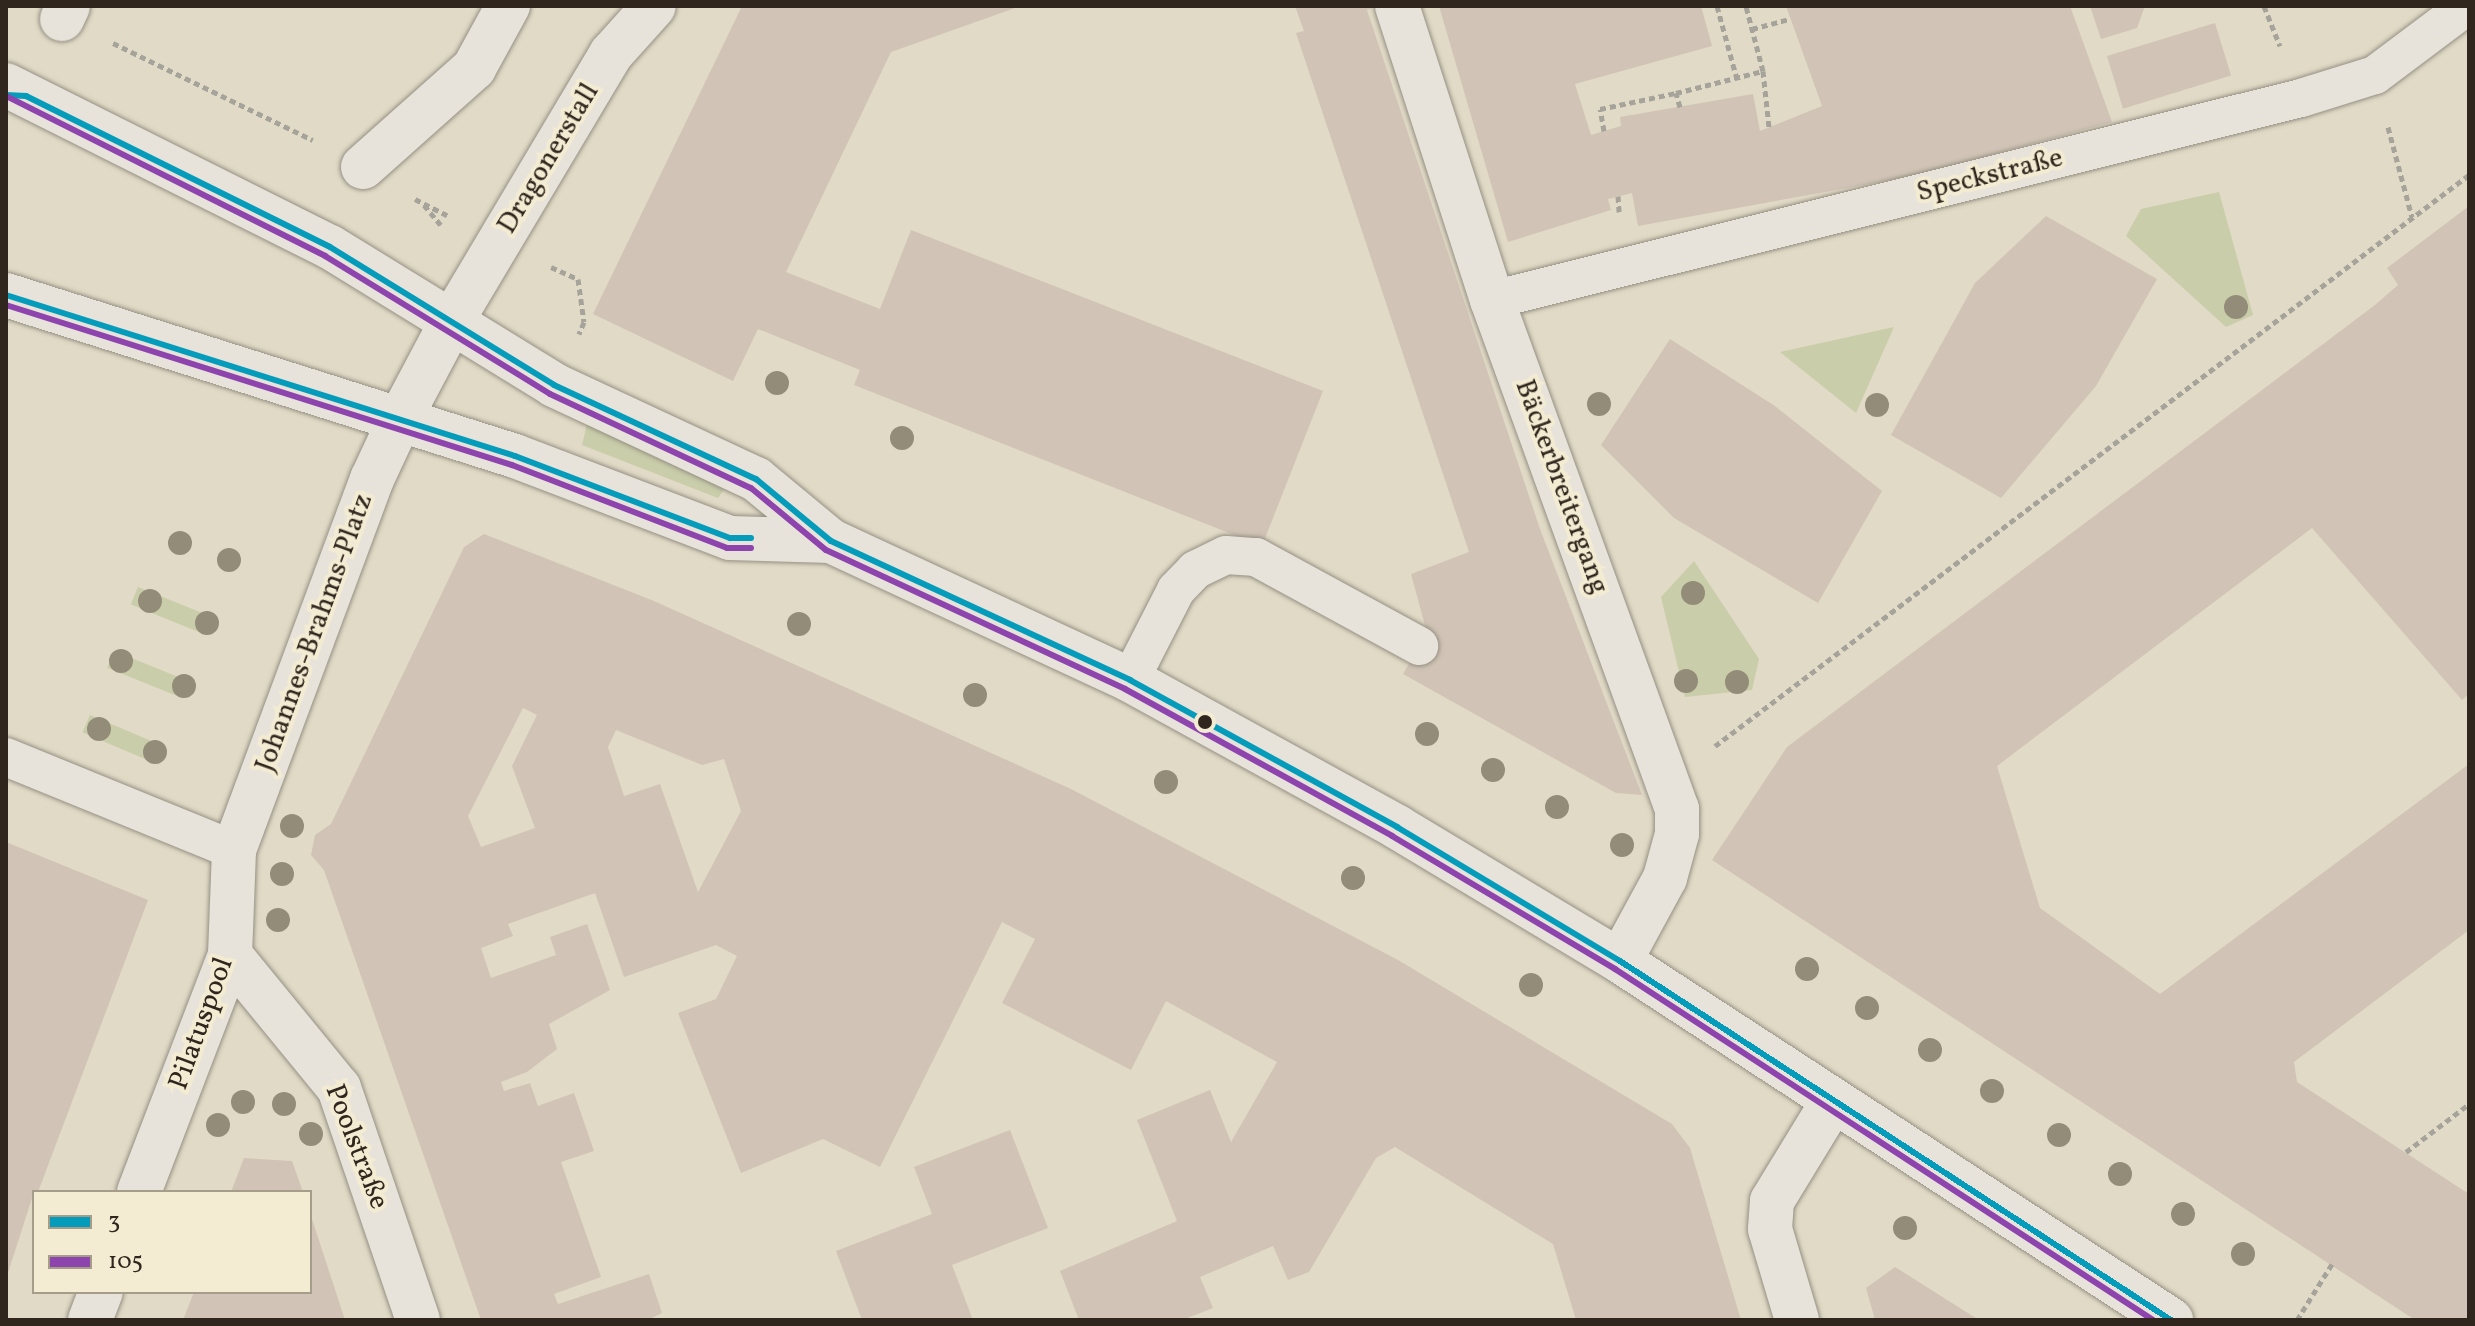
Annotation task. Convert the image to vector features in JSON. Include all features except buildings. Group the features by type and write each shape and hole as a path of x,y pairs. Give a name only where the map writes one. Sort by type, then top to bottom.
{"main road":[{"path":"363,167 474,68 508,6"},
{"name":"Dragonerstall","path":"453,319 611,54 654,6"},
{"name":"Bäckerbreitergang","path":"1397,6 1492,300 1669,779 1677,834 1665,878 1620,961"},
{"path":"11,94 330,247 453,319 554,385 756,479 831,541 1130,680 1397,827 1620,961 2171,1320"},
{"path":"6,295 400,419 730,538 831,541"},
{"name":"Johannes-Brahms-Platz","path":"234,850 372,479 453,319"},
{"name":"Pilatuspool","path":"140,1190 230,955 234,850"},
{"name":"Poolstraße","path":"230,955 339,1088 418,1320"},
{"path":"1797,1320 1770,1229 1772,1201 1833,1101"},
{"path":"90,1320 100,1294"}],"lane":[{"name":"Speckstraße","path":"1492,300 2316,93 2375,75 2467,6"},
{"path":"1130,680 1176,590 1195,570 1226,555 1256,557 1419,646"},
{"path":"6,757 234,850"}],"path":[{"path":"1717,6 1737,79"},
{"path":"1746,6 1763,71 1769,127"},
{"path":"65,12 363,167 421,203"},
{"path":"1752,29 1790,19"},
{"path":"1604,131 1600,109 1763,71"},
{"path":"1676,93 1680,107"},
{"path":"2386,116 2412,217"},
{"path":"1669,779 2469,175"},
{"path":"1618,196 1619,212"},
{"path":"2406,1152 2469,1104"},
{"path":"2297,1320 2332,1264"}],"green space":[{"path":"2219,192 2253,315 2226,327 2126,236 2141,209"},
{"path":"1894,327 1856,413 1780,352"},
{"path":"588,420 726,487 718,498 582,445"},
{"path":"1694,561 1759,659 1752,690 1685,697 1661,597"},
{"path":"138,587 214,618 207,635 131,605"},
{"path":"114,651 190,682 183,698 107,668"},
{"path":"90,715 165,747 158,765 83,732"}],"transit line":[{"name":"3","path":"6,95 26,96 330,247 554,385 756,479 831,541 1130,680 1397,827 1620,961 2171,1320"},
{"name":"105","path":"6,96 325,256 550,394 751,488 826,550 1125,689 1392,836 1615,969 2153,1320"},
{"name":"3","path":"6,295 515,456 730,538 751,538"},
{"name":"105","path":"6,305 512,465 727,548 751,548"}]}
